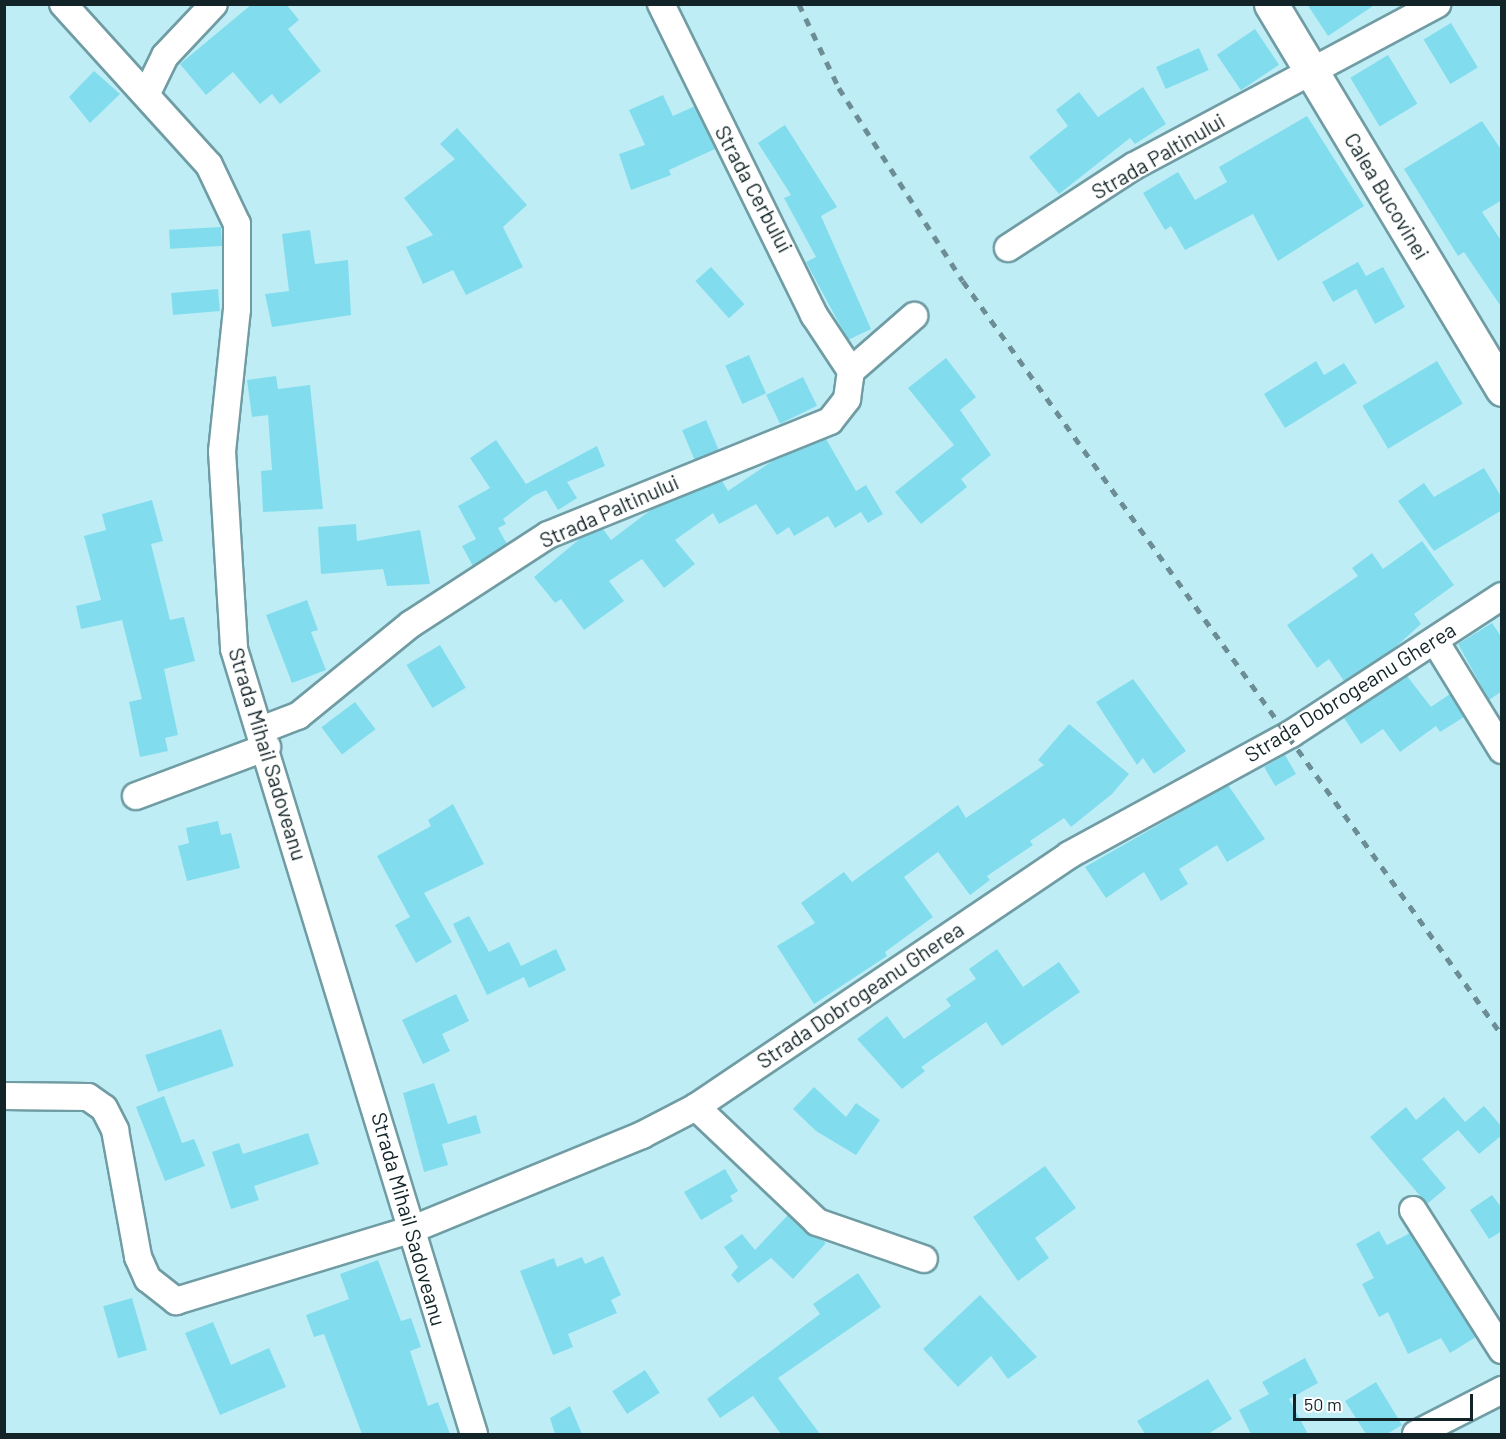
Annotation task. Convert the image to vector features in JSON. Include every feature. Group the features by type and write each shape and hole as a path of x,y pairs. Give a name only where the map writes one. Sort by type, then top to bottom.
{"highway":[{"name":"Calea Bucovinei","path":"1271,4 1502,389"}],"street":[{"name":"Strada Mihail Sadoveanu","path":"63,4 147,93 209,165 237,224 237,309 222,451 225,545 234,648 264,739 474,1434"},
{"path":"147,93 165,56 214,4"},
{"name":"Strada Cerbului","path":"662,4 814,315 851,371"},
{"name":"Strada Paltinului","path":"1008,248 1134,166 1314,75 1437,4"},
{"path":"851,371 914,316"},
{"name":"Strada Paltinului","path":"136,796 264,739 298,716 411,624 548,535 830,421 847,399 851,371"},
{"name":"Strada Dobrogeanu Gherea","path":"4,1096 88,1097 104,1108 115,1130 138,1257 148,1279 176,1300 412,1229 642,1135 696,1107 1069,855 1291,734 1502,596"},
{"path":"1435,641 1502,750"},
{"path":"696,1107 817,1222 924,1259"},
{"path":"1413,1210 1502,1350"},
{"path":"1416,1434 1502,1390"}],"building":[{"path":"252,4 286,4 299,20 288,29 321,71 280,104 272,94 260,104 233,72 206,95 180,64"},
{"path":"1307,4 1376,4 1328,36"},
{"path":"1451,23 1478,68 1450,84 1424,39"},
{"path":"1255,29 1279,65 1241,90 1217,55"},
{"path":"1199,48 1209,70 1166,89 1156,67"},
{"path":"1388,55 1417,104 1380,127 1350,78"},
{"path":"94,71 120,94 90,123 69,97"},
{"path":"1143,87 1166,124 1135,144 1130,138 1059,194 1029,157 1068,126 1056,110 1079,92 1098,117"},
{"path":"663,95 673,116 695,106 715,149 669,170 671,175 631,190 619,154 645,145 629,110"},
{"path":"1307,116 1364,206 1278,261 1253,214 1185,250 1171,226 1165,230 1143,193 1178,172 1195,200 1227,182 1219,167"},
{"path":"1482,121 1502,151 1502,200 1482,212 1502,242 1502,308 1464,252 1458,256 1404,169"},
{"path":"785,125 837,207 821,216 871,329 848,340 806,262 816,257 784,198 791,195 758,143"},
{"path":"457,128 527,205 503,227 523,267 466,295 453,270 423,284 406,247 433,235 404,198 455,159 440,144"},
{"path":"221,227 222,246 170,249 169,230"},
{"path":"310,230 315,264 348,260 351,315 272,327 265,294 289,291 282,234"},
{"path":"1358,262 1366,276 1383,267 1405,307 1375,324 1356,289 1333,302 1322,282"},
{"path":"711,267 744,304 729,318 695,281"},
{"path":"218,289 220,311 173,315 171,293"},
{"path":"749,355 766,393 742,404 725,366"},
{"path":"946,358 976,397 960,410 991,455 961,479 967,487 921,524 895,492 954,445 908,388"},
{"path":"1316,361 1324,375 1344,363 1357,383 1285,428 1264,394"},
{"path":"1437,361 1463,404 1388,449 1362,406"},
{"path":"276,376 278,389 310,385 323,509 263,512 261,471 272,470 268,415 252,417 247,380"},
{"path":"803,377 817,406 780,424 766,395"},
{"path":"706,420 719,450 695,461 682,430"},
{"path":"826,439 856,491 866,485 883,514 868,523 861,512 835,528 828,516 794,536 789,527 777,535 756,504 719,524 713,513 675,540 695,564 664,588 642,559 609,581 624,601 584,630 561,599 555,603 534,577 582,537 603,529 611,540 652,509 722,481 728,491 774,460"},
{"path":"496,440 526,484 597,446 605,466 567,482 577,498 558,510 546,490 533,496 503,519 506,524 498,528 507,544 473,566 462,546 476,539 458,506 490,488 470,458"},
{"path":"1484,468 1502,498 1502,510 1434,551 1398,501 1424,483 1434,497"},
{"path":"152,500 163,541 151,544 170,620 184,617 195,661 164,669 178,735 165,738 168,751 140,757 129,702 142,699 122,620 81,629 76,606 101,600 84,536 106,530 102,514"},
{"path":"356,524 357,541 420,530 430,584 387,586 383,569 321,574 318,527"},
{"path":"1422,541 1454,585 1414,614 1421,624 1390,652 1344,681 1329,659 1317,668 1287,625 1358,576 1352,568 1372,553 1383,569"},
{"path":"307,600 318,630 311,632 326,670 292,683 266,615"},
{"path":"1492,623 1502,638 1502,691 1489,700 1458,644"},
{"path":"440,645 466,688 432,708 407,665"},
{"path":"1407,676 1431,707 1450,694 1464,717 1440,732 1436,726 1400,752 1383,729 1361,744 1344,718"},
{"path":"1133,679 1186,751 1154,774 1143,758 1137,765 1096,702"},
{"path":"355,702 375,729 342,754 321,727"},
{"path":"1069,724 1129,774 1112,794 1071,827 1064,818 1030,841 1033,845 987,876 990,880 970,895 938,852 904,877 933,917 885,952 887,956 814,1004 777,946 815,923 801,903 844,872 852,882 958,805 966,818 1044,765 1038,760"},
{"path":"1285,755 1296,774 1275,786 1264,767"},
{"path":"1228,785 1265,839 1227,862 1217,845 1179,869 1188,884 1161,901 1144,872 1106,898 1085,867"},
{"path":"453,804 484,864 424,893 452,942 416,963 395,925 410,917 377,856 431,826 428,820"},
{"path":"218,821 221,835 231,833 240,868 187,881 178,846 189,843 186,828"},
{"path":"469,916 489,952 509,942 521,966 556,949 566,970 529,988 524,977 487,995 453,924"},
{"path":"997,949 1023,987 1059,962 1080,992 1002,1046 986,1022 921,1067 925,1071 902,1089 857,1039 887,1016 904,1039 951,1006 946,999 976,979 969,969"},
{"path":"456,994 469,1021 442,1034 450,1051 423,1064 402,1020"},
{"path":"221,1029 234,1066 158,1092 145,1055"},
{"path":"434,1083 448,1124 476,1115 481,1133 442,1144 448,1165 424,1172 403,1093"},
{"path":"814,1087 846,1117 856,1103 880,1120 856,1155 816,1131 793,1109"},
{"path":"164,1096 182,1143 194,1139 205,1166 165,1181 136,1107"},
{"path":"1444,1097 1465,1122 1484,1106 1502,1127 1502,1135 1479,1154 1458,1130 1422,1159 1446,1188 1427,1204 1370,1137 1406,1107 1416,1120"},
{"path":"308,1133 319,1164 254,1186 259,1200 231,1209 212,1152 239,1143 243,1154"},
{"path":"1045,1166 1076,1208 1035,1238 1049,1258 1018,1281 973,1217"},
{"path":"725,1169 738,1191 730,1196 733,1201 701,1220 684,1192"},
{"path":"1492,1195 1502,1208 1502,1231 1489,1239 1470,1210"},
{"path":"788,1215 826,1243 793,1279 771,1258 738,1283 731,1275 738,1267 724,1247 742,1234 755,1250"},
{"path":"1379,1231 1387,1245 1410,1233 1476,1337 1450,1353 1441,1338 1408,1354 1388,1312 1379,1317 1362,1284 1374,1278 1356,1244"},
{"path":"603,1256 621,1295 611,1300 617,1313 568,1334 573,1347 553,1355 520,1271 554,1258 557,1267 582,1257 585,1264"},
{"path":"378,1260 401,1321 411,1318 421,1347 410,1351 428,1406 438,1402 450,1434 362,1434 324,1334 314,1337 306,1315 349,1299 340,1274"},
{"path":"858,1273 881,1307 778,1378 820,1434 781,1434 753,1396 720,1418 707,1399 820,1314 813,1304"},
{"path":"980,1295 1037,1357 1008,1379 991,1356 958,1387 923,1349"},
{"path":"132,1298 147,1350 118,1358 103,1306"},
{"path":"213,1322 231,1365 269,1348 286,1387 220,1415 185,1333"},
{"path":"1305,1358 1318,1383 1289,1399 1308,1434 1251,1434 1239,1410 1269,1394 1262,1382"},
{"path":"645,1370 660,1393 627,1414 612,1391"},
{"path":"1208,1379 1232,1419 1208,1434 1145,1434 1137,1421"},
{"path":"1376,1382 1402,1425 1387,1434 1366,1434 1345,1401"},
{"path":"570,1406 582,1434 555,1434 550,1418"}],"railway":[{"path":"799,4 839,88 963,281 1502,1035"}]}
